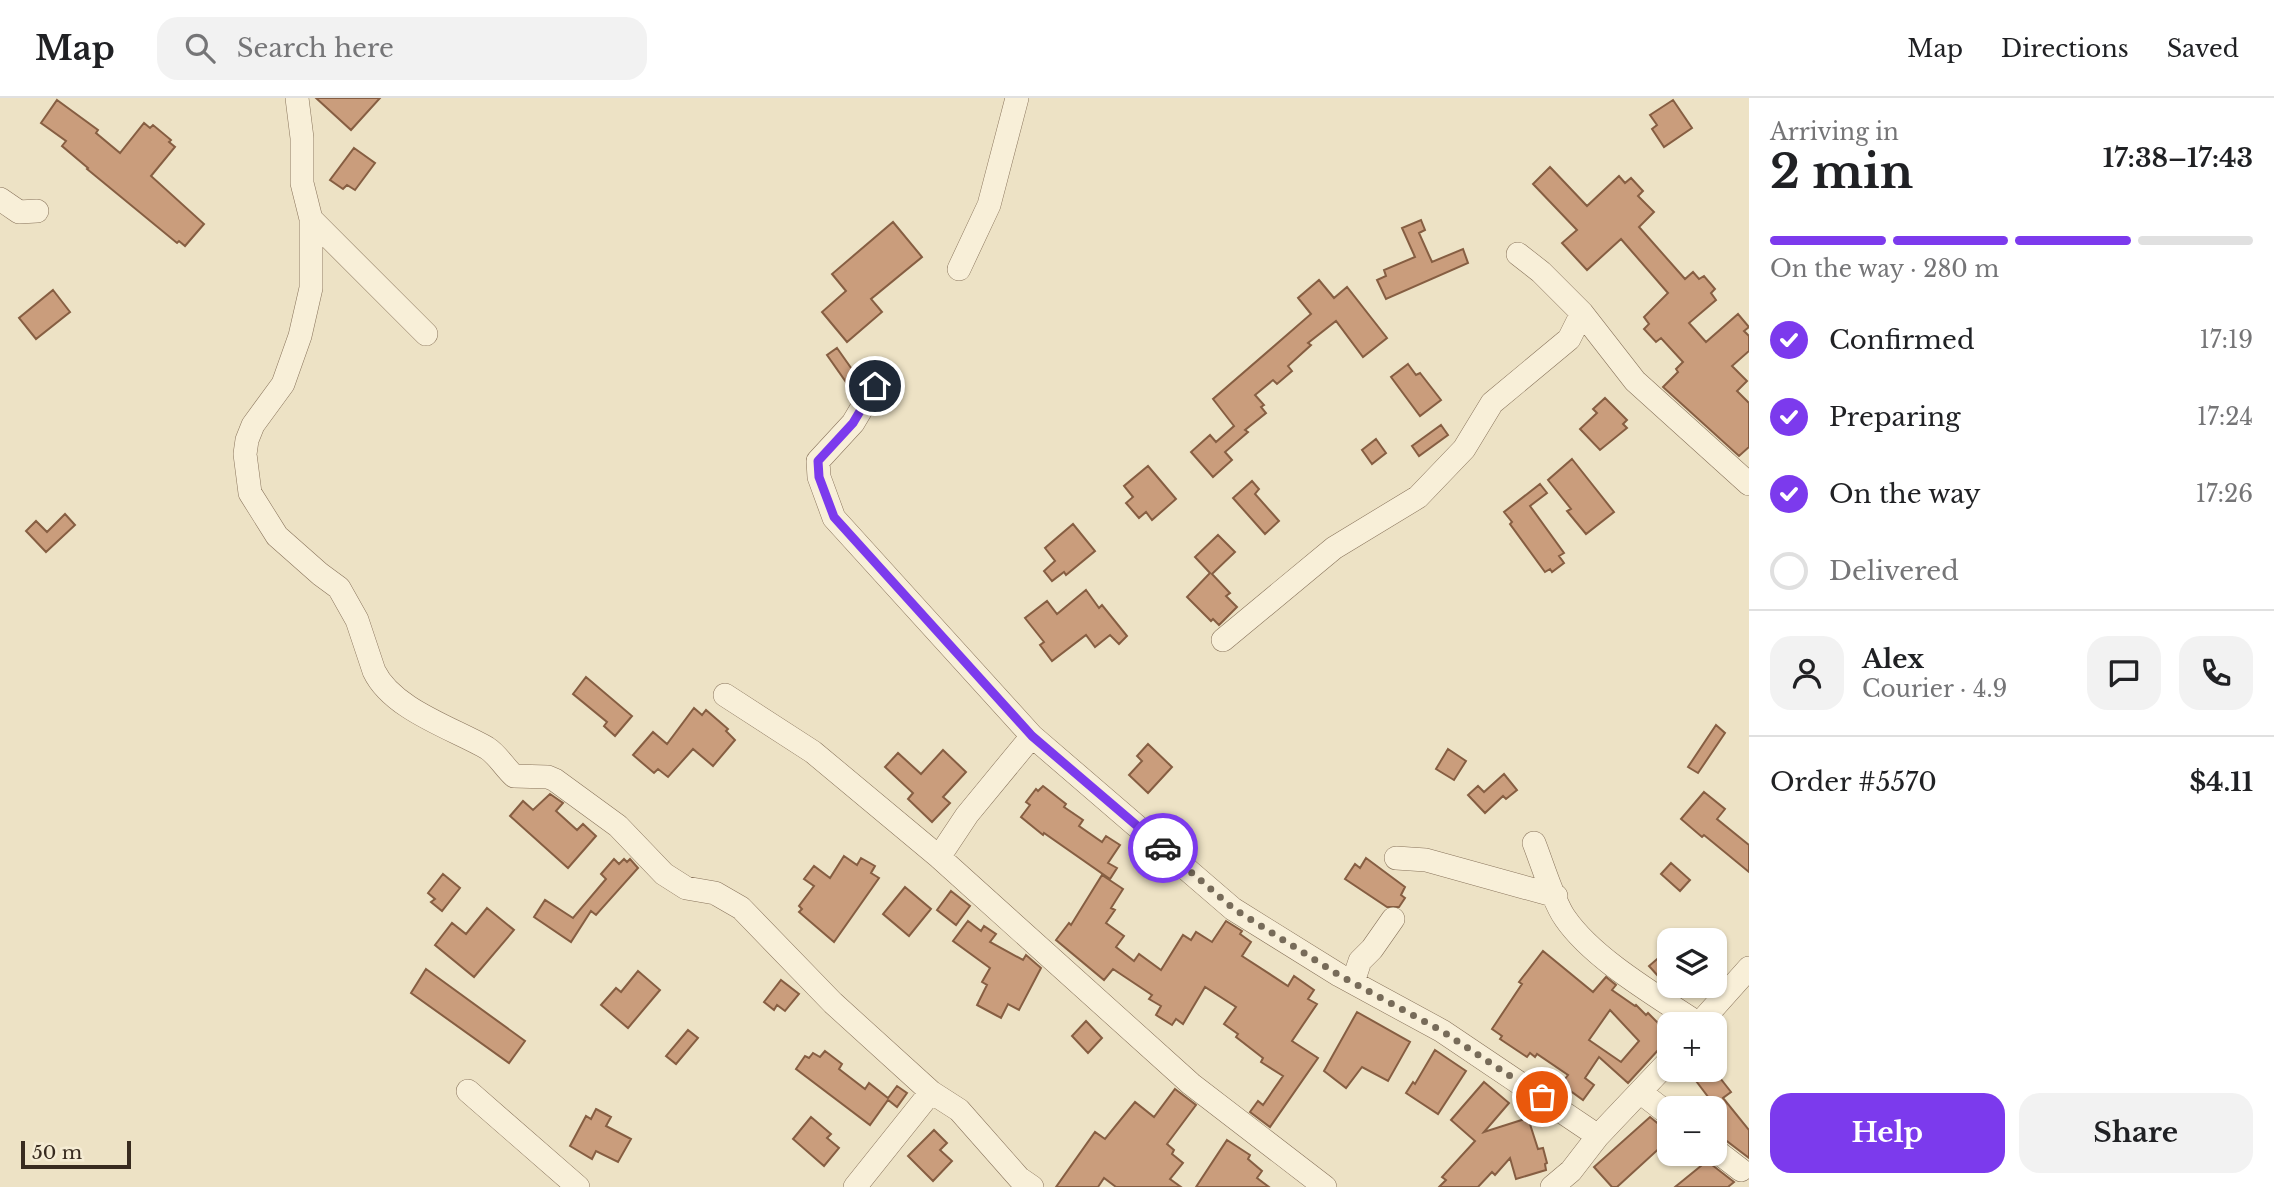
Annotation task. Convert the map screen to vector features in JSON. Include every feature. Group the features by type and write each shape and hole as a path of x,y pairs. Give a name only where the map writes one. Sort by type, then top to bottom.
{"street":[{"path":"297,98 302,138 302,183 311,219 309,299 283,384 253,425 245,454 250,493 277,536 320,575 339,588 357,620 378,679 416,713 489,750 514,776 548,777 563,785 618,826 664,874 686,888 715,893 731,900 833,1003 931,1092 959,1110 1019,1178 1032,1187"},
{"path":"959,269 989,205 1017,98"},
{"path":"0,199 19,212 37,211"},
{"path":"311,219 426,334"},
{"path":"1518,254 1541,272 1581,313 1635,381 1749,484"},
{"path":"1223,640 1334,548 1418,498 1464,449 1492,404 1569,339 1581,313"},
{"path":"875,386 853,423 818,461 819,477 834,517 1032,736 1234,909 1353,982 1442,1031 1598,1136"},
{"path":"725,695 813,752 939,857 1191,1084 1321,1186"},
{"path":"939,857 967,815 1032,736"},
{"path":"1534,843 1564,917 1594,949 1681,1012"},
{"path":"1396,858 1426,860 1556,896"},
{"path":"1353,982 1360,961 1393,919"},
{"path":"1710,1012 1749,968"},
{"path":"1552,1187 1571,1171 1598,1136 1657,1074"},
{"path":"468,1091 578,1187"},
{"path":"855,1187 931,1092"},
{"path":"1640,1092 1657,1105"},
{"path":"1727,1159 1741,1170"}],"building":[{"path":"316,98 380,98 351,130"},
{"path":"57,100 98,130 96,133 120,153 144,123 150,128 153,125 171,140 169,142 175,147 151,176 204,224 185,246 179,241 177,243 87,169 62,146 66,141 41,123"},
{"path":"1673,100 1692,128 1664,147 1652,129 1657,125 1650,115"},
{"path":"354,148 375,163 355,190 347,185 343,189 330,180"},
{"path":"1550,167 1587,206 1619,176 1625,183 1631,178 1643,191 1638,196 1654,212 1639,227 1685,279 1693,272 1699,279 1704,276 1715,289 1711,293 1716,300 1689,323 1706,342 1738,314 1749,327 1744,331 1749,336 1749,351 1732,366 1747,381 1737,391 1749,403 1749,447 1739,456 1663,387 1678,372 1676,369 1683,362 1661,338 1656,342 1644,329 1649,324 1644,317 1668,293 1621,239 1587,270 1562,243 1577,230 1533,184"},
{"path":"1421,220 1425,230 1419,233 1432,262 1463,249 1468,263 1386,299 1377,280 1386,276 1384,270 1415,257 1402,228"},
{"path":"893,222 922,257 871,299 882,312 847,342 822,312 846,291 832,274"},
{"path":"1319,280 1334,298 1347,287 1387,338 1363,357 1336,321 1308,343 1311,345 1288,366 1292,371 1277,384 1273,380 1255,395 1264,405 1261,407 1266,413 1245,430 1248,432 1225,452 1232,460 1213,477 1191,452 1210,435 1216,442 1234,426 1213,399 1311,314 1298,298"},
{"path":"53,290 70,312 36,339 19,318"},
{"path":"837,348 856,375 846,382 827,355"},
{"path":"1408,364 1416,375 1420,373 1441,400 1420,416 1391,377"},
{"path":"1605,398 1627,420 1623,424 1627,428 1600,450 1580,429 1597,413 1593,409"},
{"path":"1441,425 1448,435 1419,456 1412,446"},
{"path":"1376,439 1386,453 1372,464 1362,450"},
{"path":"1572,459 1614,512 1586,534 1567,511 1571,509 1548,480"},
{"path":"1148,466 1176,499 1152,520 1146,512 1139,518 1126,503 1133,497 1124,486"},
{"path":"1252,481 1259,489 1255,494 1279,521 1265,534 1233,498"},
{"path":"1540,484 1547,493 1530,506 1564,553 1559,556 1564,563 1552,572 1550,569 1545,572 1504,512"},
{"path":"65,514 75,525 46,552 26,531 36,521 47,532"},
{"path":"1073,524 1095,551 1066,575 1064,572 1052,581 1044,571 1055,561 1045,548"},
{"path":"1218,535 1235,552 1212,574 1230,593 1226,596 1237,607 1219,625 1213,619 1211,621 1187,597 1210,573 1195,557"},
{"path":"1086,590 1099,608 1102,605 1127,636 1119,644 1110,635 1095,647 1086,635 1052,661 1040,645 1044,642 1025,618 1047,601 1057,614"},
{"path":"586,677 632,716 615,736 604,726 607,722 573,694"},
{"path":"694,708 702,715 706,710 728,729 726,731 735,740 713,766 693,749 668,777 658,769 654,773 633,755 653,732 667,744"},
{"path":"1716,725 1725,733 1698,773 1688,767"},
{"path":"1148,744 1172,767 1148,793 1129,775 1142,761 1137,756"},
{"path":"1448,749 1466,761 1454,780 1436,769"},
{"path":"943,750 966,772 943,797 950,803 932,822 908,799 913,793 885,767 898,753 921,774"},
{"path":"1504,774 1517,790 1506,799 1503,796 1485,813 1468,795 1478,786 1484,792"},
{"path":"1043,786 1066,804 1064,807 1083,820 1079,826 1102,842 1106,836 1120,845 1108,863 1117,868 1110,879 1044,833 1043,835 1021,817 1030,805 1026,802 1036,789 1038,791"},
{"path":"1704,792 1725,809 1717,819 1749,845 1749,872 1681,819"},
{"path":"550,794 563,803 556,811 577,830 583,824 596,836 568,868 510,816 523,801 533,810"},
{"path":"844,856 857,865 861,858 875,866 871,873 879,878 834,942 799,912 802,909 799,906 814,886 804,879 814,866 830,878"},
{"path":"1366,858 1405,887 1401,895 1405,898 1399,907 1387,907 1345,879 1355,864 1360,868"},
{"path":"614,859 619,864 624,859 627,862 630,859 638,868 596,915 591,911 571,942 534,917 545,900 573,918 606,879 601,874"},
{"path":"1671,863 1690,880 1680,891 1661,874"},
{"path":"443,874 460,888 442,911 431,902 435,899 428,893"},
{"path":"1102,875 1123,889 1111,908 1115,910 1106,923 1124,936 1116,947 1134,961 1139,954 1161,970 1183,935 1191,940 1196,932 1212,942 1226,921 1242,931 1240,934 1251,942 1242,956 1288,986 1294,976 1314,990 1308,999 1317,1004 1292,1041 1318,1058 1270,1127 1250,1112 1258,1101 1263,1105 1283,1076 1261,1062 1263,1058 1224,1024 1236,1007 1205,987 1183,1024 1176,1019 1172,1025 1156,1015 1161,1006 1149,999 1152,995 1113,969 1104,980 1056,940 1069,923 1071,925"},
{"path":"905,887 931,909 909,936 883,914"},
{"path":"951,891 970,906 956,925 937,910"},
{"path":"487,908 514,930 474,977 435,945 452,923 466,934"},
{"path":"968,921 981,931 984,926 996,934 990,942 1023,960 1026,955 1041,968 1019,1010 1008,1004 1001,1018 977,1005 987,985 982,982 990,968 953,941"},
{"path":"1543,951 1593,992 1606,977 1616,985 1612,990 1636,1005 1646,1015 1648,1013 1657,1022 1657,1051 1628,1083 1599,1057 1585,1078 1594,1085 1583,1100 1561,1084 1568,1075 1537,1054 1535,1057 1530,1053 1527,1057 1500,1039 1502,1036 1492,1029 1522,984 1519,982","holes":["1610,1010 1639,1041 1621,1062 1589,1040"]},
{"path":"1657,959 1657,975 1649,966"},
{"path":"426,969 525,1041 509,1063 411,993"},
{"path":"638,971 660,990 628,1028 601,1005 616,988 621,992"},
{"path":"781,980 799,994 785,1011 777,1005 774,1010 764,1002"},
{"path":"1357,1012 1410,1042 1388,1081 1362,1067 1346,1088 1324,1071"},
{"path":"1086,1021 1102,1038 1088,1053 1072,1036"},
{"path":"688,1030 698,1038 676,1064 666,1056"},
{"path":"1435,1050 1466,1071 1438,1114 1406,1093 1413,1082 1415,1084"},
{"path":"825,1051 842,1064 839,1069 865,1089 869,1083 888,1098 897,1086 907,1093 897,1107 888,1100 870,1125 796,1069 805,1056 809,1058 813,1053 820,1057"},
{"path":"1484,1082 1509,1103 1484,1132 1528,1118 1538,1149 1543,1148 1546,1170 1516,1179 1510,1158 1495,1175 1492,1172 1478,1187 1439,1187 1446,1180 1442,1177 1475,1141 1451,1120"},
{"path":"1697,1082 1723,1082 1731,1092 1726,1096 1707,1096"},
{"path":"1175,1089 1196,1105 1167,1144 1174,1150 1172,1154 1183,1163 1170,1179 1181,1187 1116,1187 1104,1178 1098,1187 1056,1187 1095,1132 1105,1139 1135,1102 1154,1117"},
{"path":"1727,1103 1749,1130 1749,1158 1727,1141"},
{"path":"596,1109 611,1117 606,1126 631,1139 618,1162 596,1151 592,1159 570,1146 586,1116 591,1119"},
{"path":"811,1117 831,1134 827,1138 839,1148 824,1166 793,1139"},
{"path":"1650,1117 1657,1123 1657,1150 1617,1187 1612,1187 1594,1167"},
{"path":"934,1130 947,1143 940,1150 952,1161 933,1181 908,1156"},
{"path":"1227,1140 1250,1155 1248,1159 1262,1171 1257,1178 1269,1187 1196,1187"},
{"path":"1701,1166 1713,1166 1734,1182 1728,1187 1675,1187"}],"way so far":[{"path":"1163,848 1234,909 1339,975 1442,1031 1542,1097"}],"route":[{"path":"875,386 853,423 818,461 819,477 834,517 1032,736 1163,848"}]}
